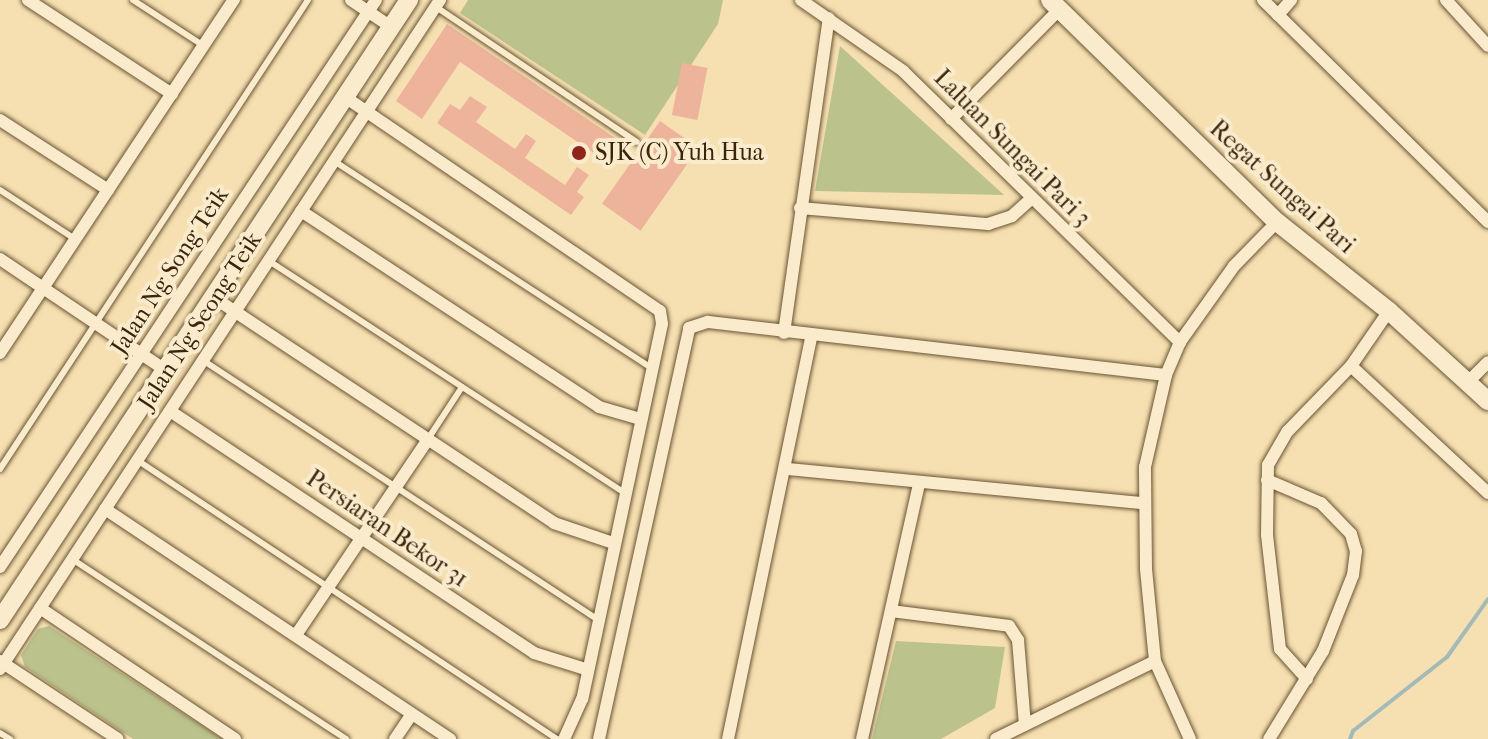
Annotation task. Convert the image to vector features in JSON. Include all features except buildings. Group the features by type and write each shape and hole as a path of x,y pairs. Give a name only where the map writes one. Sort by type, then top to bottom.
{"main road":[{"name":"Jalan Ng Seong Teik","path":"0,620 409,0"},
{"name":"Regat Sungai Pari","path":"1055,5 1277,222 1389,311 1488,401"}],"street":[{"path":"28,0 172,94"},
{"path":"0,353 5,336 44,287 234,0"},
{"path":"351,0 372,6 391,27"},
{"name":"Laluan Sungai Pari 3","path":"801,0 884,54 1180,342"},
{"path":"1263,0 1488,222"},
{"path":"1278,15 1291,0"},
{"path":"1446,0 1488,46"},
{"name":"Jalan Ng Seong Teik","path":"1,665 438,4"},
{"path":"951,119 1055,5"},
{"name":"Jalan Ng Song Teik","path":"0,567 372,6"},
{"path":"784,333 829,18"},
{"path":"345,97 660,311 652,368 585,669 582,699 564,739"},
{"path":"0,120 108,190"},
{"path":"800,208 988,224 1012,216 1031,199"},
{"path":"301,211 599,407 640,419"},
{"path":"1190,739 1155,661 1143,503 1145,467 1166,375 1180,342 1227,276 1277,222"},
{"path":"0,259 165,370"},
{"path":"213,297 554,523 613,543"},
{"path":"1307,679 1280,649 1268,465 1288,431 1351,366 1389,311"},
{"path":"599,739 689,328 708,322 811,337 1166,375"},
{"path":"728,739 788,469 811,337"},
{"path":"1468,382 1488,362"},
{"path":"1351,366 1488,493"},
{"name":"Persiaran Bekor 31","path":"170,411 534,653 585,669"},
{"path":"296,635 428,439"},
{"path":"788,469 1143,503"},
{"path":"1267,480 1321,503 1351,534 1356,551 1336,623 1307,679 1269,739"},
{"path":"862,739 919,483"},
{"path":"105,509 450,739"},
{"path":"40,608 235,739"},
{"path":"891,611 1009,626 1018,640 1025,725"},
{"path":"996,739 1155,661"},
{"path":"1,665 118,739"},
{"path":"395,739 412,714"}],"lane":[{"path":"133,0 204,46"},
{"path":"0,469 308,0"},
{"path":"438,4 637,142"},
{"path":"334,161 652,368"},
{"path":"0,190 75,239"},
{"path":"269,261 626,494"},
{"path":"204,361 597,619"},
{"path":"428,439 462,387"},
{"path":"137,460 557,739"},
{"path":"72,559 346,739"},
{"path":"0,733 10,739"}],"green space":[{"path":"468,0 723,0 718,24 645,135 460,13"},
{"path":"840,46 1004,195 815,191"},
{"path":"49,626 222,739 133,739 25,667 21,655 38,629"},
{"path":"896,641 1005,647 995,708 941,739 872,739"}],"waterway":[{"path":"1350,739 1353,731 1447,657 1488,599"}],"place":[{"name":"SJK (C) Yuh Hua","path":"579,153"}]}
